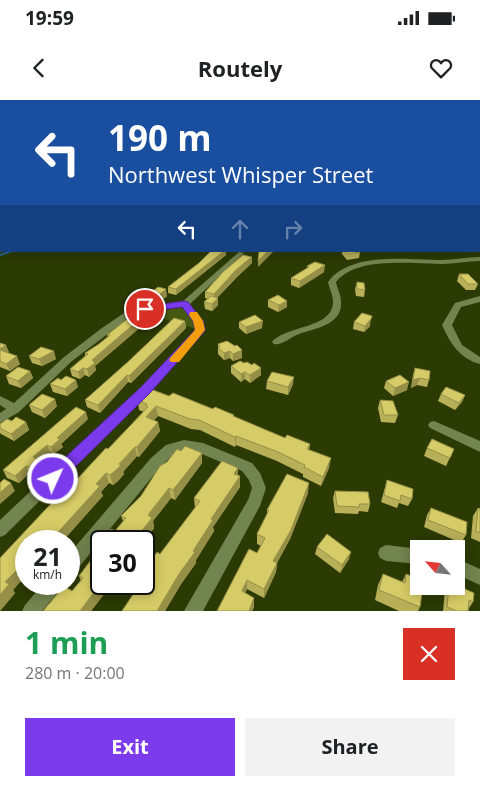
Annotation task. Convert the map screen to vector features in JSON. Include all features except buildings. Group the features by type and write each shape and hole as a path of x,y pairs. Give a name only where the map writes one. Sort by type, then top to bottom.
{"street":[{"path":"0,419 15,409 68,360 128,315 145,309 184,304 241,253"},
{"path":"276,342 330,319 337,307 332,282 338,273 347,269 368,263 400,261 443,262 480,259"},
{"path":"480,299 464,301 455,306 446,325 455,344 464,352 480,361"},
{"path":"0,530 145,390 200,330 198,321 184,304"},
{"path":"0,400 15,409"},
{"path":"434,425 480,447"},
{"path":"80,553 156,462 171,449 184,445 199,447 247,467 255,477 259,488 251,509 193,611"},
{"path":"386,553 410,555"},
{"path":"465,570 480,577"},
{"path":"31,611 45,595"}],"green space":[{"path":"180,308 191,316 196,329 144,313"}],"waterway":[{"path":"0,255 9,252"}],"slow traffic":[{"path":"175,360 200,330 194,315"}],"route":[{"path":"53,479 171,364 200,330 198,321 184,304 145,309"}]}
